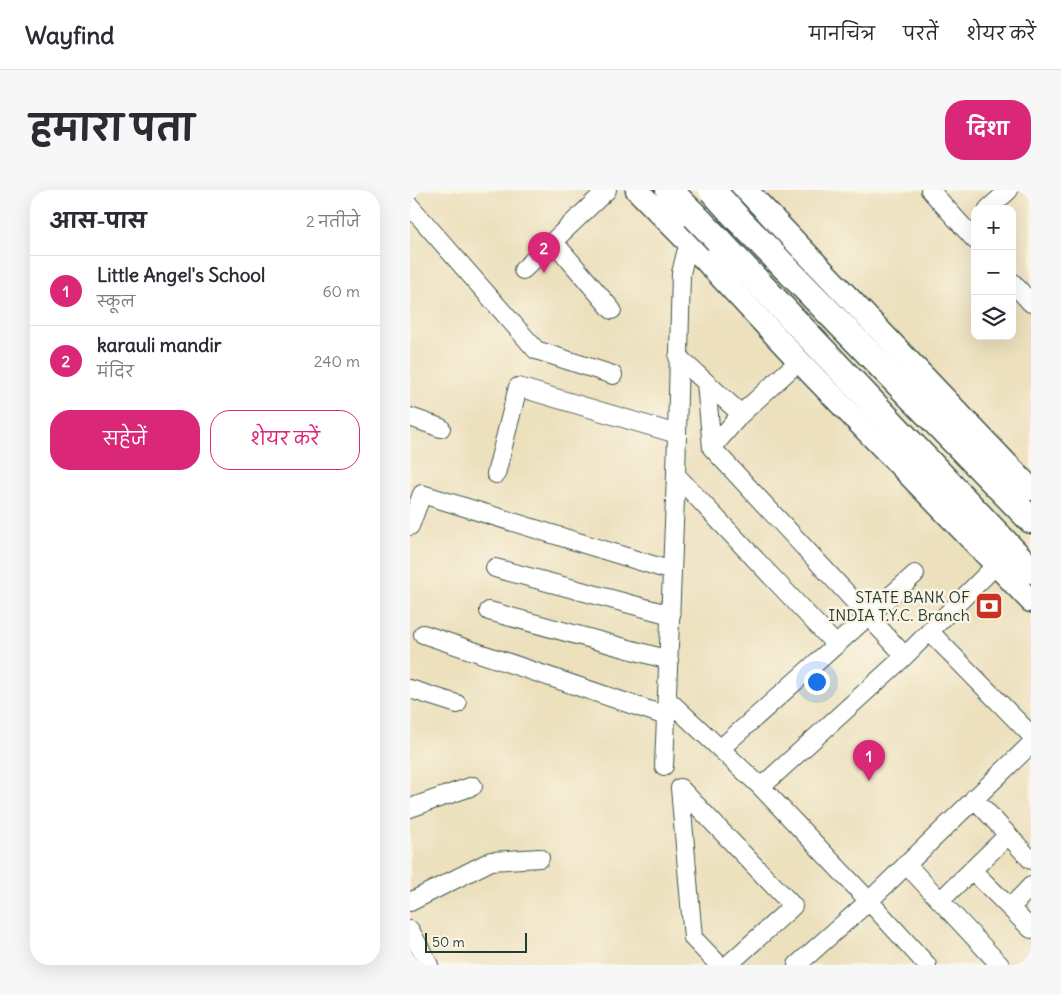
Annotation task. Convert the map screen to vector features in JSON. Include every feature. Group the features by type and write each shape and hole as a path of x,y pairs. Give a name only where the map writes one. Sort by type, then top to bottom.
{"highway":[{"path":"669,190 1031,570"},
{"path":"712,190 1031,520"}],"main road":[{"path":"637,190 1031,601"},
{"path":"746,190 1031,489"}],"street":[{"path":"523,270 607,190"},
{"path":"664,766 676,475 681,273 686,253 732,190"},
{"path":"930,190 971,229"},
{"path":"992,205 1009,190"},
{"path":"410,206 536,350 614,375"},
{"path":"554,242 612,310"},
{"path":"1016,286 1031,302"},
{"path":"678,357 741,414"},
{"path":"712,448 741,414 799,361"},
{"path":"706,383 712,448 905,656"},
{"path":"496,474 518,387 677,434"},
{"path":"410,417 441,428"},
{"path":"676,475 836,645"},
{"path":"410,526 422,494 672,571"},
{"path":"761,787 905,656 996,565"},
{"path":"495,568 671,616"},
{"path":"720,749 915,574"},
{"path":"489,610 669,660"},
{"path":"930,632 1031,735"},
{"path":"423,634 667,707 720,749 761,787 869,901 926,965"},
{"path":"410,688 457,704"},
{"path":"797,965 869,901 1031,744"},
{"path":"410,808 474,786"},
{"path":"719,965 693,938 680,788 793,906 728,965"},
{"path":"974,798 1031,860"},
{"path":"940,901 1008,835"},
{"path":"410,902 491,861 540,858"},
{"path":"906,864 999,965"},
{"path":"972,870 1031,929"},
{"path":"1011,907 1031,886"},
{"path":"410,930 429,965"}],"place":[{"name":"karauli mandir","path":"544,273"},
{"name":"STATE BANK OF INDIA T.Y.C. Branch","path":"989,606"},
{"name":"Little Angel's School","path":"869,781"}]}
